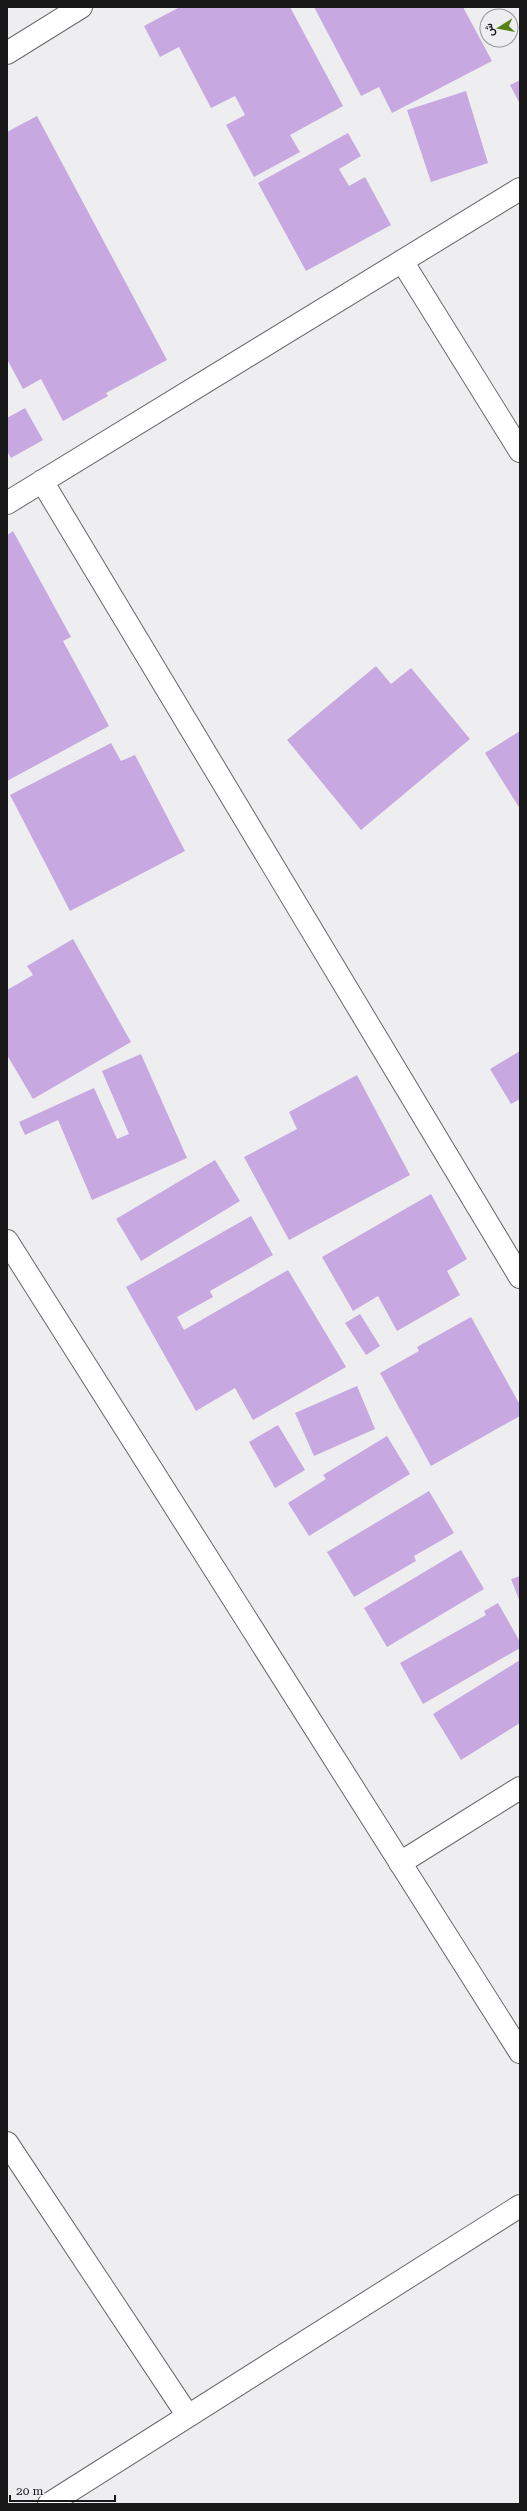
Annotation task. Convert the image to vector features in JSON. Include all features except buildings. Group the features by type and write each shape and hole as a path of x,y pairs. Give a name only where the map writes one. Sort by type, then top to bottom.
{"street":[{"path":"7,53 81,7"},
{"path":"7,503 520,189"},
{"path":"402,261 520,450"},
{"path":"42,481 520,1277"},
{"path":"7,1241 520,2052"},
{"path":"400,1863 520,1788"},
{"path":"7,2143 188,2416"},
{"path":"49,2504 520,2206"}]}
